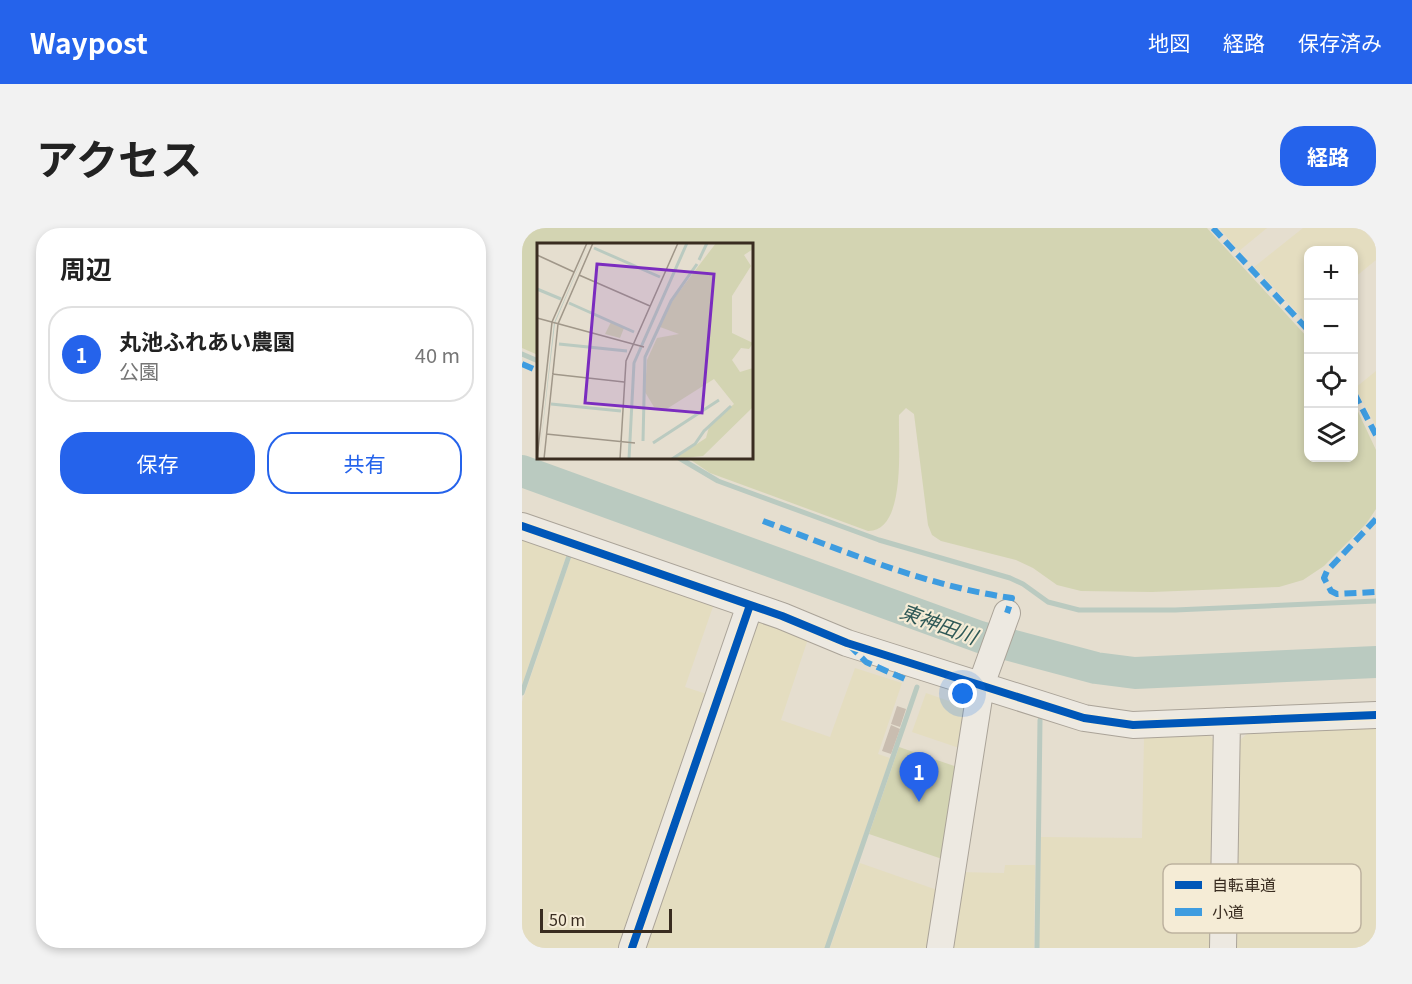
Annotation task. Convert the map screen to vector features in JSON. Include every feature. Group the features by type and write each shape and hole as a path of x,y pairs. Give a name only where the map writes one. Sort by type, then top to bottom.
{"street":[{"path":"522,525 750,605 847,643 983,680 1051,710 1100,722 1133,725 1376,715"},
{"path":"632,948 750,605"},
{"path":"940,948 983,680 1007,613"},
{"path":"1224,864 1227,721"},
{"path":"1223,933 1223,948"}],"shaded area":[{"path":"1219,228 1267,228 1239,251"},
{"path":"1303,228 1362,228 1376,245 1376,260 1358,275 1358,246 1304,246 1304,319 1254,267"},
{"path":"1376,371 1376,426 1358,393 1358,386"},
{"path":"522,531 569,548 522,685"},
{"path":"574,549 716,598 685,687 713,696 626,948 522,948 522,702"},
{"path":"751,617 810,633 781,720 830,737 855,668 902,683 878,754 890,758 825,948 637,948"},
{"path":"926,693 972,709 965,750 912,732"},
{"path":"1376,728 1376,948 1228,948 1228,933 1361,933 1361,864 1229,864 1231,748 1247,734"},
{"path":"1209,735 1221,748 1219,864 1163,864 1163,933 1218,933 1218,948 1039,948 1041,837 1142,838 1144,738"},
{"path":"860,863 943,892 935,948 830,948"},
{"path":"1005,865 1035,865 1034,948 945,948 957,872 1004,873"}],"green space":[{"path":"522,228 1207,228 1304,334 1304,462 1358,462 1358,412 1376,450 1376,509 1366,524 1324,566 1303,580 1279,587 1152,592 1081,591 1057,585 1033,568 1016,560 941,541 932,535 928,525 914,414 906,408 899,415 899,464 895,502 889,517 880,527 868,531 710,473 689,459 753,459 753,243 537,243 537,355 522,348"},
{"path":"899,747 963,769 948,861 869,834"}],"building":[{"path":"897,706 906,709 900,727 891,724"},
{"path":"891,725 900,729 891,754 882,751"}],"waterway":[{"path":"1368,228 1376,238"},
{"path":"522,354 537,361"},
{"path":"681,459 718,481 879,540 1010,578 1023,584 1048,602 1079,610 1175,610 1376,601"},
{"name":"東神田川","path":"522,471 980,637 1096,668 1135,673 1376,662"},
{"path":"522,693 571,550"},
{"path":"827,948 917,687"},
{"path":"1037,948 1040,720"}],"marked path":[{"path":"1213,228 1304,326"},
{"path":"522,364 537,371"},
{"path":"1358,401 1376,435"},
{"path":"1376,519 1327,571 1324,578 1331,591 1337,594 1376,592"},
{"path":"763,521 917,576 1012,598 1007,613"},
{"path":"849,645 866,662 907,680"}],"cycle path":[{"path":"522,526 782,616 847,643 1084,718 1133,725 1376,715"},
{"path":"632,948 750,605"}],"place":[{"name":"丸池ふれあい農園","path":"919,802"}]}
